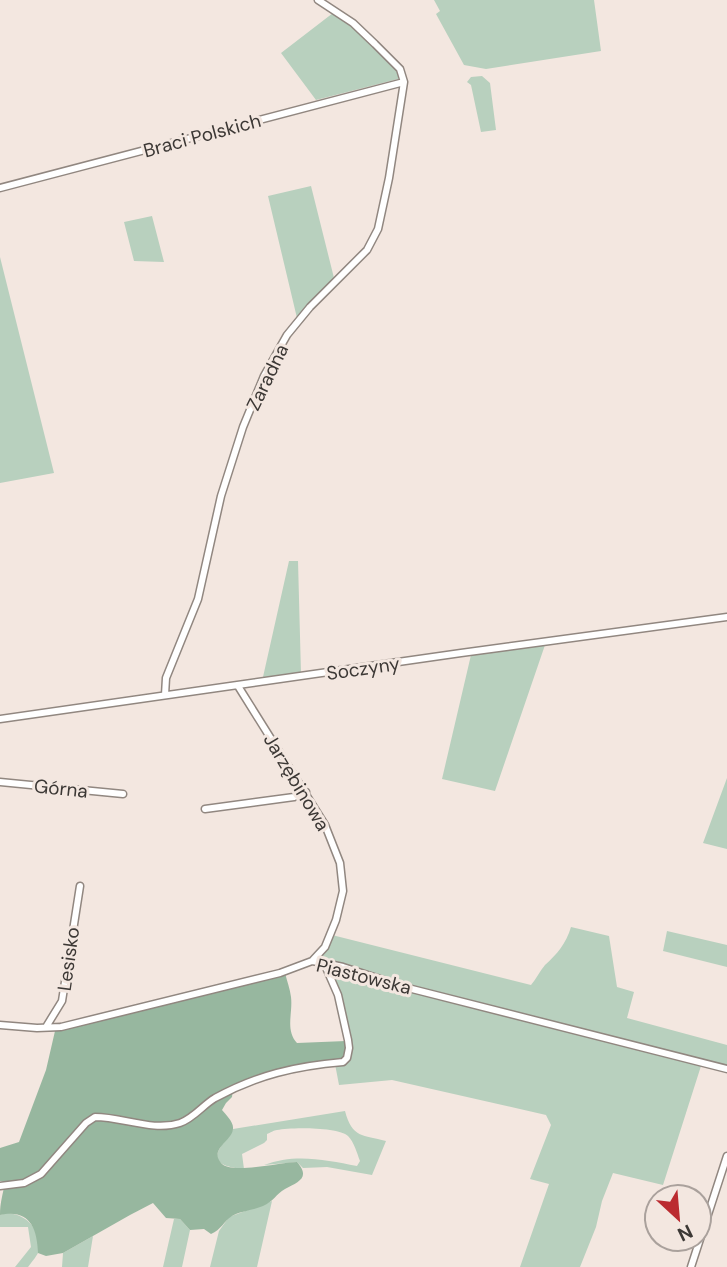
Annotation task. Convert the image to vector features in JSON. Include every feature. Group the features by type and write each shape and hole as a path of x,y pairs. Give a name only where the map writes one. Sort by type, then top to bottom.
{"street":[{"path":"318,0 353,23 400,69 404,82"},
{"name":"Braci Polskich","path":"0,188 404,82"},
{"name":"Zaradna","path":"165,695 166,678 198,599 221,496 243,427 264,376 287,335 310,307 368,250 378,229 404,82"},
{"name":"Soczyny","path":"0,719 727,617"},
{"name":"Jarzębinowa","path":"238,686 306,792 325,825 340,863 343,891 336,920 325,947 312,961"},
{"name":"Górna","path":"0,782 122,794"},
{"path":"205,809 294,797 306,792"},
{"name":"Lesisko","path":"46,1027 62,1001 80,886"},
{"name":"Piastowska","path":"0,1025 61,1027 280,973 312,961 344,967 408,988 727,1069"},
{"path":"0,1186 24,1183 41,1174 86,1123 95,1117 152,1125 174,1124 190,1118 219,1096 265,1075 343,1062 347,1058 348,1040 338,995 324,962"},
{"path":"691,1267 727,1156"}],"green space":[{"path":"434,0 594,0 601,51 486,69 464,65 436,14 440,11"},
{"path":"333,13 367,38 398,70 398,79 316,100 281,53"},
{"path":"482,76 490,83 496,130 481,132 471,85 467,82 471,77"},
{"path":"311,186 334,278 297,318 268,196"},
{"path":"152,216 164,262 134,261 124,222"},
{"path":"0,257 54,473 0,483"},
{"path":"289,561 298,561 301,674 263,677"},
{"path":"545,645 495,791 442,779 471,655"},
{"path":"727,778 727,849 703,843"},
{"path":"571,927 609,936 617,987 634,992 627,1018 727,1045 727,1067 315,959 332,935 531,985 561,948"},
{"path":"667,931 727,945 727,967 663,951"},
{"path":"327,965 406,989 701,1066 664,1183 613,1173 580,1267 520,1267 549,1184 530,1179 551,1125 546,1115 392,1080 339,1085 335,1064 351,1049"},
{"path":"285,973 291,997 290,1021 293,1038 297,1043 346,1041 345,1056 341,1060 264,1073 233,1088 232,1097 222,1110 231,1121 233,1129 219,1149 218,1158 226,1166 235,1168 297,1162 303,1172 298,1182 266,1204 232,1216 211,1234 204,1229 190,1230 180,1219 166,1218 153,1203 63,1253 46,1256 38,1253 36,1235 30,1222 18,1215 0,1215 5,1182 0,1181 0,1148 19,1142 46,1070 55,1031"},
{"path":"345,1111 355,1131 386,1141 372,1175 327,1167 303,1168 297,1162 264,1165 299,1158 357,1166 360,1161 348,1136 325,1129 275,1130 267,1134 264,1143 242,1154 244,1169 223,1164 217,1158 220,1148 233,1129"},
{"path":"272,1201 257,1267 210,1267 219,1231 229,1217"},
{"path":"7,1213 21,1217 36,1231 38,1253 28,1267 15,1267 31,1247 28,1227 0,1227 0,1215"},
{"path":"174,1219 180,1219 190,1230 182,1267 163,1267"},
{"path":"93,1236 88,1267 62,1267 63,1253"}]}
